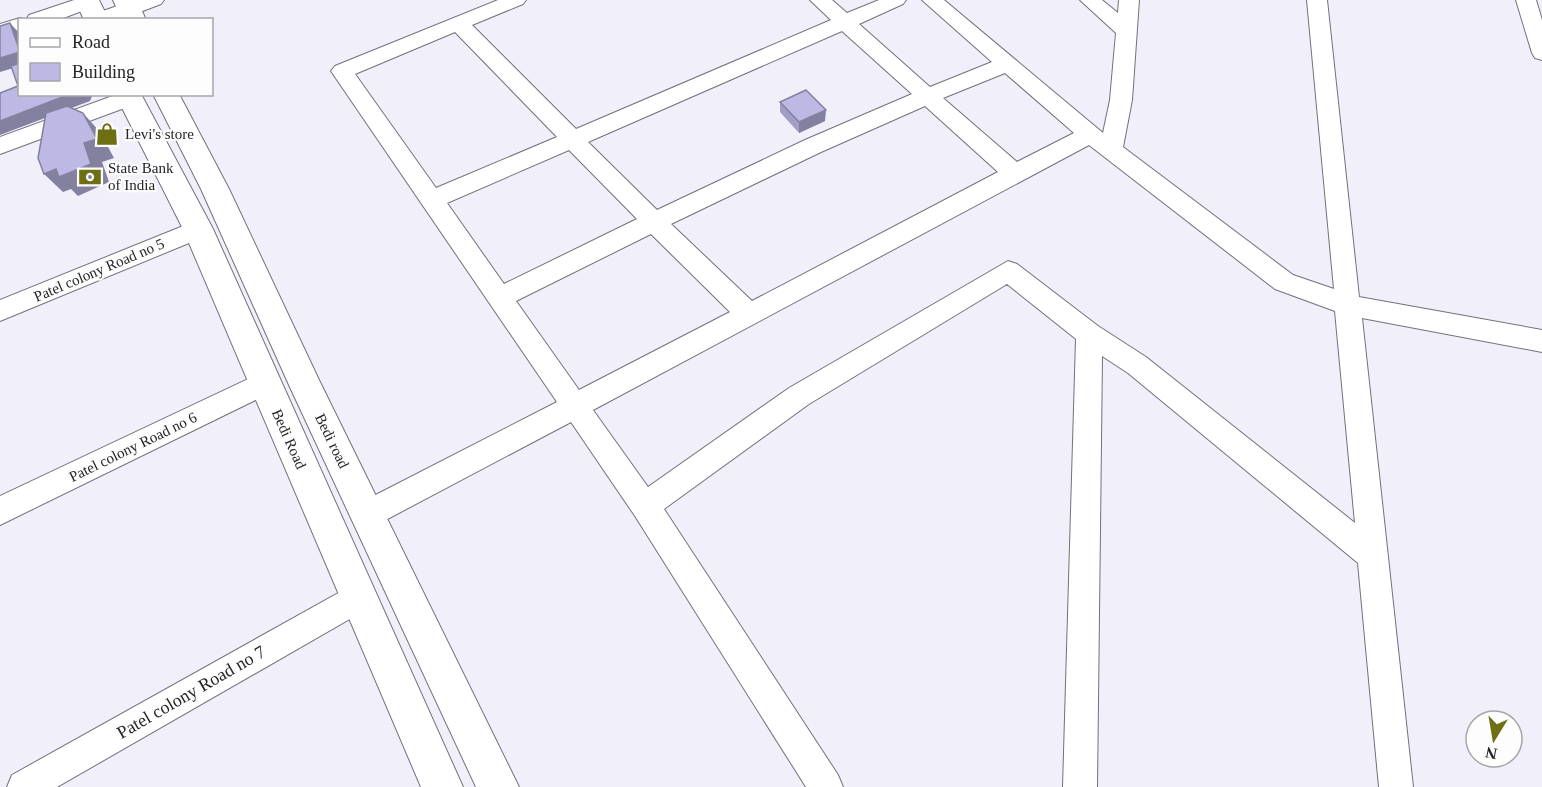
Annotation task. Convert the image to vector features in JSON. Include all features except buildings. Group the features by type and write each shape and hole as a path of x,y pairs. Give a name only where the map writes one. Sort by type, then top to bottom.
{"main road":[{"name":"Bedi Road","path":"129,96 198,229 442,787"},
{"name":"Bedi road","path":"167,96 215,189 305,385 498,787"}],"street":[{"path":"47,18 93,10 130,9 154,0"},
{"path":"516,0 342,71 645,506 826,787"},
{"path":"820,0 1015,174"},
{"path":"432,200 896,0"},
{"path":"932,0 1090,134 1284,282 1347,305 1542,341"},
{"path":"1090,0 1127,31"},
{"path":"1111,150 1122,100 1128,0"},
{"path":"1317,0 1396,787"},
{"path":"1526,0 1542,53"},
{"path":"458,23 654,222 749,314"},
{"path":"0,31 18,26"},
{"path":"498,298 714,191 927,95 1006,65"},
{"path":"0,146 129,96"},
{"path":"368,514 1090,134"},
{"name":"Patel colony Road no 5","path":"0,311 198,229"},
{"path":"645,506 799,396 1008,271 1089,334 1137,365 1373,556"},
{"path":"1080,787 1089,334"},
{"name":"Patel colony Road no 6","path":"0,511 265,383"},
{"name":"Patel colony Road no 7","path":"24,787 358,597"}],"place":[{"name":"Levi's store","path":"107,134"},
{"name":"State Bank of India","path":"90,177"}]}
